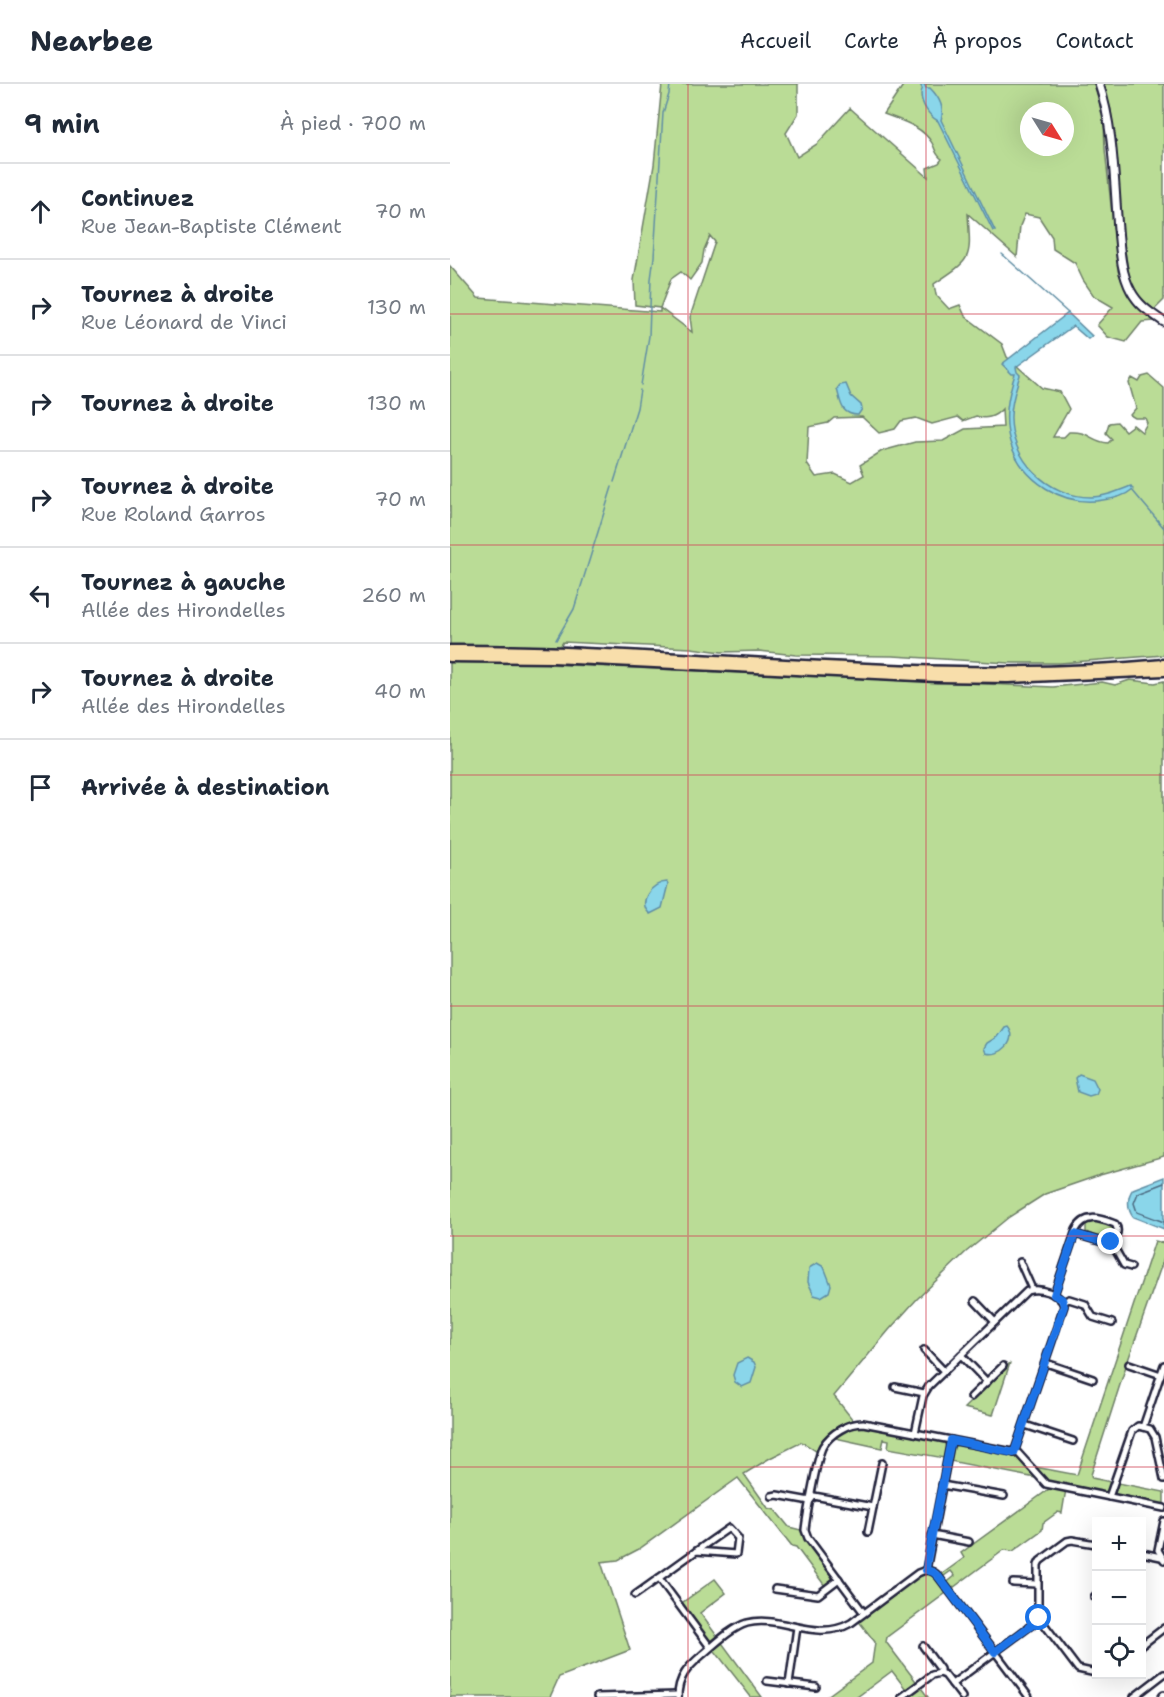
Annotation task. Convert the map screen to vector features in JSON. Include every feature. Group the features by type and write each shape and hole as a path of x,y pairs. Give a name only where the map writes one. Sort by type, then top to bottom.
{"highway":[{"path":"450,650 557,651 938,670 1008,671 1164,664"},
{"path":"450,657 553,658 937,677 1019,678 1164,671"}],"street":[{"path":"1099,84 1107,113 1120,250 1125,274 1130,290 1140,304 1164,322"},
{"path":"1054,1295 1077,1227 1083,1221 1095,1218 1115,1224 1118,1232 1111,1242 1106,1243 1075,1234"},
{"path":"1111,1242 1124,1265 1131,1267"},
{"path":"1020,1262 1032,1289"},
{"path":"915,1433 924,1393 1027,1291 1032,1289 1060,1297 1064,1306 1014,1453"},
{"path":"1063,1302 1069,1299 1085,1304 1093,1317 1112,1323"},
{"path":"975,1301 995,1322"},
{"path":"924,1350 944,1371"},
{"path":"961,1355 987,1382"},
{"path":"1046,1363 1093,1379"},
{"path":"1129,1364 1161,1375"},
{"path":"971,1397 1003,1365"},
{"path":"1143,1427 1164,1365"},
{"path":"895,1387 924,1393"},
{"path":"864,1613 806,1533 805,1528 821,1448 844,1427 854,1423 1014,1453 1021,1456 1046,1484 1164,1508"},
{"path":"1025,1425 1073,1441"},
{"path":"1109,1497 1132,1431 1138,1426 1150,1429 1155,1437 1164,1479"},
{"path":"926,1570 951,1440"},
{"path":"868,1532 882,1463"},
{"path":"942,1485 1004,1496"},
{"path":"772,1496 810,1501"},
{"path":"810,1501 814,1496 873,1507"},
{"path":"1163,1558 1158,1550 1164,1521"},
{"path":"635,1595 696,1551 729,1528 738,1538 736,1554 696,1551"},
{"path":"932,1535 969,1542"},
{"path":"1092,1544 1067,1541 1040,1561 1037,1584 1037,1613 1078,1669 1092,1672"},
{"path":"1146,1554 1163,1558"},
{"path":"597,1697 678,1696 679,1684 686,1670 710,1647 736,1629 759,1622 821,1630 847,1626 918,1573 926,1570 938,1576 1029,1697"},
{"path":"659,1578 710,1647"},
{"path":"775,1589 818,1595 839,1579"},
{"path":"1013,1583 1037,1584"},
{"path":"952,1684 1037,1621 1042,1621"},
{"path":"789,1684 797,1627"},
{"path":"1146,1642 1164,1628"},
{"path":"923,1646 940,1672 962,1697"},
{"path":"902,1697 928,1677 940,1672"},
{"path":"1134,1697 1164,1674"},
{"path":"767,1681 816,1688"}],"green space":[{"path":"662,84 798,84 798,114 786,133 797,157 817,144 850,108 928,177 927,168 939,163 942,159 928,137 917,128 884,114 904,84 1095,84 1104,122 1118,271 1132,299 1156,321 1142,322 1126,342 1108,337 1097,325 1113,307 1094,296 1075,263 1053,249 1052,237 1039,217 1025,214 1020,226 1017,257 968,214 969,250 967,257 956,269 934,284 936,295 949,309 960,305 965,316 1002,344 1007,357 1042,388 1060,392 1069,409 1053,437 1064,437 1069,432 1076,432 1108,443 1112,439 1106,433 1109,423 1117,422 1125,431 1133,425 1142,432 1147,423 1145,418 1135,418 1130,415 1136,408 1129,383 1132,378 1139,382 1142,377 1149,375 1164,388 1164,655 1060,663 1009,663 893,656 796,655 759,651 722,652 691,648 563,642 549,664 1053,687 1102,682 1115,685 1130,680 1155,683 1164,681 1164,1157 1100,1175 1045,1194 1009,1217 966,1252 917,1299 834,1396 853,1420 831,1431 816,1451 802,1442 744,1474 768,1508 775,1510 789,1527 801,1530 829,1568 832,1580 825,1586 796,1547 792,1546 738,1478 639,1549 618,1560 601,1562 630,1650 559,1677 550,1697 450,1697 450,266 478,298 660,312 660,308 635,305 634,280 654,165","holes":["710,236 715,242 690,317 692,332 660,308 671,279 681,272 690,280 702,263","1002,409 1003,427 965,429 943,441 915,442 882,451 860,465 864,475 852,482 835,474 816,477 807,464 809,427 828,423 834,418 862,417 879,433 895,429 901,421 916,418 932,424 958,417 963,421 976,416 986,418 993,416"]},
{"path":"1103,84 1164,84 1164,300 1154,310 1136,293 1129,276 1123,238 1111,110"},
{"path":"1094,1220 1113,1226 1114,1234 1107,1241 1086,1232 1086,1223"},
{"path":"1155,1241 1164,1243 1164,1258 1091,1475 1092,1478 1111,1482 1109,1489 1104,1493 1047,1481 1035,1467 1077,1475"},
{"path":"1010,1363 993,1415 964,1408"},
{"path":"864,1427 944,1442 946,1447 944,1458 888,1448 889,1440 884,1439 882,1448 835,1438 850,1429"},
{"path":"959,1444 1016,1456 1036,1478 950,1461 952,1448"},
{"path":"1118,1483 1164,1492 1164,1505 1117,1496 1115,1493"},
{"path":"1046,1484 1066,1489 1062,1513 1058,1512 1043,1523 1042,1530 1013,1551 1004,1550 887,1637 886,1642 928,1697 912,1697 892,1671 857,1697 826,1697 872,1663 875,1642 857,1619 918,1573 928,1570 945,1584 955,1576 951,1571 944,1576 942,1574 964,1558 961,1553 1049,1489"},
{"path":"715,1579 726,1593 700,1613 762,1697 751,1697 679,1605"}],"water":[{"path":"920,84 930,88 938,99 942,107 941,120 995,231 938,121 924,106"},
{"path":"1068,313 1092,336 1088,339 1073,326 1016,367 1020,375 1012,406 1012,432 1025,461 1034,473 1047,483 1075,495 1091,497 1106,495 1131,486 1133,489 1115,498 1088,501 1059,495 1046,488 1024,469 1010,442 1007,407 1015,374 1012,374 1002,364"},
{"path":"846,384 851,396 861,405 862,409 858,415 848,413 841,403 837,389 840,385"},
{"path":"667,882 662,908 650,914 646,909 645,899 656,885"},
{"path":"1007,1026 1011,1037 1006,1047 997,1053 986,1053 984,1048 987,1043 997,1037"},
{"path":"1079,1074 1093,1079 1098,1089 1096,1094 1089,1096 1078,1092 1075,1078"},
{"path":"1164,1177 1164,1229 1133,1217 1128,1203 1133,1189"},
{"path":"817,1263 824,1267 831,1285 829,1292 821,1297 814,1295 808,1282 809,1268"},
{"path":"747,1358 754,1362 756,1367 751,1383 742,1387 735,1382 733,1375 737,1363"}],"waterway":[{"path":"641,385 649,336 663,113 670,84"},
{"path":"1002,254 1068,313"},
{"path":"614,482 637,408 640,390"},
{"path":"556,640 574,609 612,487"},
{"path":"1132,490 1164,528"}],"route":[{"path":"1039,1618 1042,1621 1038,1620 995,1652 938,1576 926,1570 927,1561 951,1440 1014,1453 1064,1306 1062,1299 1054,1295 1075,1234 1106,1243 1111,1242"}]}
